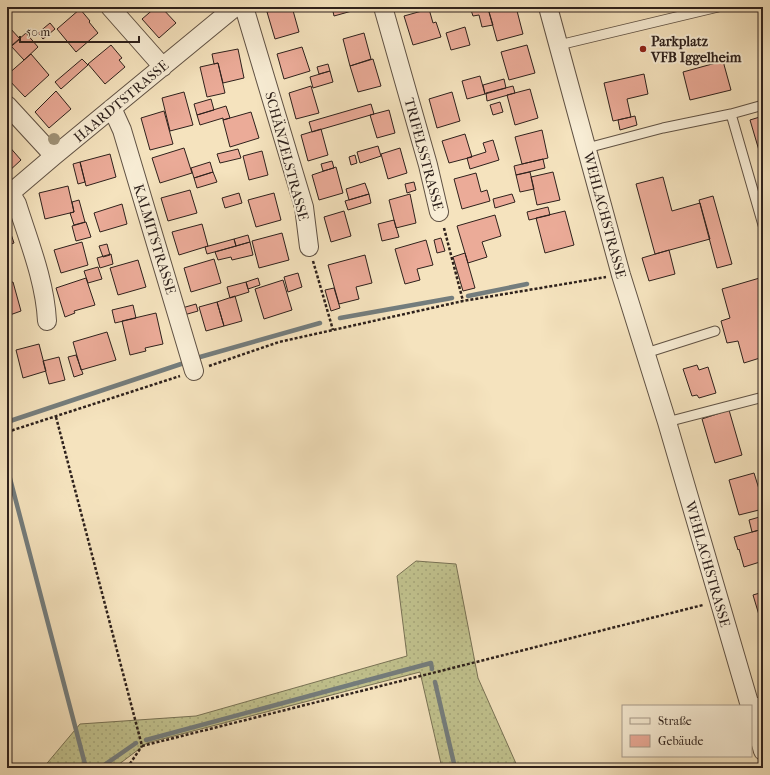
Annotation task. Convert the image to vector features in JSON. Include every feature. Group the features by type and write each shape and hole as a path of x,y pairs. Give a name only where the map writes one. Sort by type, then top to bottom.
{"street":[{"path":"110,7 163,67"},
{"name":"HAARDTSTRASSE","path":"9,195 54,156 235,7"},
{"name":"SCHÄNZELSTRASSE","path":"244,7 300,192 304,207 309,247"},
{"name":"TRIFELSSTRASSE","path":"383,7 428,165 439,212"},
{"name":"WEHLACHSTRASSE","path":"548,7 621,275 667,422 719,601 753,705 763,751"},
{"path":"7,105 54,156"},
{"name":"KALMITSTRASSE","path":"112,108 122,130 194,371"},
{"path":"9,195 17,204 39,274 46,305 47,321"}],"lane":[{"path":"559,45 718,7"},
{"path":"587,148 663,128 731,114 763,105"},
{"path":"731,114 763,225"},
{"path":"646,353 715,332"},
{"path":"667,422 763,397"}],"path":[{"name":"TRIFELSSTRASSE","path":"439,212 463,301"},
{"path":"309,247 333,330"},
{"path":"7,432 279,342 463,301 621,275"},
{"path":"56,417 142,746"},
{"path":"127,768 142,746 719,601"}],"green space":[{"path":"416,561 456,564 478,678 518,768 442,768 420,672 147,743 114,768 43,768 80,724 196,716 407,656 397,576"}],"building":[{"path":"156,7 161,7 176,23 159,38 142,19"},
{"path":"285,7 292,7 299,32 275,39 267,12"},
{"path":"332,7 358,7 359,9 334,16"},
{"path":"470,7 494,7 495,10 489,12 493,25 482,27 479,15 473,16"},
{"path":"507,7 516,7 523,34 497,41 489,12"},
{"path":"80,9 98,33 76,52 57,29"},
{"path":"429,9 433,23 436,22 441,37 413,45 404,16"},
{"path":"7,21 11,26 9,27 20,39 7,50"},
{"path":"50,23 55,29 43,39 38,33"},
{"path":"465,27 470,45 451,50 446,33"},
{"path":"26,33 38,47 24,60 11,46"},
{"path":"364,33 371,59 350,66 343,39"},
{"path":"111,45 122,58 119,60 125,67 105,84 88,64"},
{"path":"527,45 535,73 509,80 501,52"},
{"path":"302,47 310,71 284,79 277,54"},
{"path":"238,49 244,78 223,83 218,63 214,64 212,54"},
{"path":"31,54 49,75 25,97 7,78 7,75"},
{"path":"82,59 88,65 61,89 55,82"},
{"path":"373,59 381,86 358,92 350,66"},
{"path":"723,61 731,90 690,100 683,72"},
{"path":"218,63 225,93 207,97 200,67"},
{"path":"328,64 330,71 319,74 317,67"},
{"path":"330,71 333,82 313,88 310,77"},
{"path":"644,74 648,94 627,99 631,117 613,121 604,83"},
{"path":"480,76 485,94 467,99 462,81"},
{"path":"504,79 506,88 485,94 483,85"},
{"path":"311,86 319,113 296,119 289,93"},
{"path":"513,86 515,93 487,101 486,93"},
{"path":"530,89 538,118 515,125 507,95"},
{"path":"56,91 71,109 49,128 35,112"},
{"path":"184,92 193,125 170,131 162,98"},
{"path":"452,92 460,121 437,128 429,99"},
{"path":"211,99 214,110 197,115 194,104"},
{"path":"500,102 503,112 493,115 490,105"},
{"path":"371,104 374,114 312,132 309,122"},
{"path":"226,106 230,118 223,120 223,118 200,125 197,115"},
{"path":"389,110 395,133 377,138 370,115"},
{"path":"164,111 173,144 150,150 141,118"},
{"path":"251,112 259,138 230,147 223,120"},
{"path":"635,116 637,125 620,130 618,120"},
{"path":"763,116 763,164 750,120"},
{"path":"321,129 328,155 308,161 301,135"},
{"path":"542,130 548,158 522,164 515,137"},
{"path":"465,134 472,157 449,163 442,141"},
{"path":"493,140 499,160 470,169 467,158 486,152 483,143"},
{"path":"7,144 21,160 7,173"},
{"path":"378,146 381,156 360,163 357,152"},
{"path":"184,148 192,173 160,183 152,158"},
{"path":"400,148 407,173 388,179 381,154"},
{"path":"238,149 241,158 220,163 217,154"},
{"path":"262,151 268,175 249,180 243,156"},
{"path":"110,154 116,177 86,186 80,162"},
{"path":"355,155 357,163 351,165 349,157"},
{"path":"543,159 545,168 516,175 514,166"},
{"path":"332,161 334,168 323,171 321,164"},
{"path":"80,162 85,182 78,184 73,164"},
{"path":"210,162 213,172 194,178 191,168"},
{"path":"336,167 343,193 319,200 312,175"},
{"path":"213,172 217,182 197,188 194,178"},
{"path":"530,172 534,189 520,192 516,175"},
{"path":"553,172 560,200 537,205 531,177"},
{"path":"476,173 481,192 487,190 490,201 462,209 454,179"},
{"path":"663,177 672,211 700,203 710,239 655,254 636,184"},
{"path":"414,182 416,190 407,193 405,184"},
{"path":"365,183 369,194 349,200 346,189"},
{"path":"68,186 74,212 45,219 39,193"},
{"path":"190,190 197,213 168,221 161,198"},
{"path":"239,193 242,203 225,208 222,198"},
{"path":"274,193 281,220 256,227 248,200"},
{"path":"369,194 371,203 348,210 345,201"},
{"path":"410,194 416,223 396,228 389,200"},
{"path":"512,194 515,202 495,208 493,199"},
{"path":"713,196 732,264 717,268 699,200"},
{"path":"79,200 85,222 74,225 70,213 74,212 72,202"},
{"path":"122,204 127,224 100,232 94,213"},
{"path":"548,207 550,215 529,220 527,212"},
{"path":"344,211 351,236 331,242 324,217"},
{"path":"565,211 574,245 545,253 536,218"},
{"path":"495,215 501,236 482,242 487,257 468,263 457,226"},
{"path":"394,220 399,237 382,241 378,224"},
{"path":"86,222 91,237 76,241 72,226"},
{"path":"202,224 208,246 179,255 172,232"},
{"path":"10,231 14,243 9,245 7,232"},
{"path":"282,233 289,260 259,268 252,241"},
{"path":"248,235 250,242 236,246 234,239"},
{"path":"441,238 445,251 437,253 434,240"},
{"path":"234,239 236,246 207,254 205,247"},
{"path":"426,240 433,265 417,269 420,280 405,284 395,249"},
{"path":"82,242 88,265 61,273 54,250"},
{"path":"250,242 253,255 232,260 231,257 218,260 215,252"},
{"path":"107,244 110,255 103,257 99,246"},
{"path":"669,250 675,274 649,281 642,258"},
{"path":"465,253 475,288 463,291 453,257"},
{"path":"111,254 113,264 100,268 97,258"},
{"path":"365,255 372,283 356,287 359,299 339,304 328,265"},
{"path":"214,259 221,283 191,292 184,268"},
{"path":"138,260 146,287 118,295 110,268"},
{"path":"98,267 102,279 88,283 84,271"},
{"path":"298,273 302,287 288,292 284,277"},
{"path":"763,277 763,357 744,363 738,341 727,343 721,321 730,318 722,289"},
{"path":"86,278 95,305 74,311 75,313 65,317 56,288"},
{"path":"258,278 260,285 248,289 246,282"},
{"path":"283,280 292,310 264,319 255,289"},
{"path":"13,282 21,311 7,316 7,283"},
{"path":"246,282 249,292 230,298 227,287"},
{"path":"334,288 340,308 331,311 325,290"},
{"path":"235,296 242,321 224,326 217,302"},
{"path":"217,302 224,326 206,331 199,307"},
{"path":"196,304 198,311 184,315 182,308"},
{"path":"133,305 136,318 115,323 112,310"},
{"path":"156,313 163,344 145,348 146,351 130,355 122,321"},
{"path":"107,332 116,360 81,370 73,342"},
{"path":"39,344 46,371 23,378 16,350"},
{"path":"76,355 83,374 74,377 68,357"},
{"path":"59,357 65,380 49,384 43,361"},
{"path":"697,365 699,370 708,367 716,393 699,398 697,395 692,396 683,369"},
{"path":"729,410 742,455 715,463 702,419"},
{"path":"754,473 759,489 763,488 763,509 739,515 729,480"},
{"path":"763,516 763,529 752,532 749,520"},
{"path":"763,529 763,561 744,567 734,537"},
{"path":"763,592 763,613 759,615 753,595"}],"waterway":[{"path":"468,296 527,284"},
{"path":"340,318 452,298"},
{"path":"200,357 320,323"},
{"path":"7,422 181,364"},
{"path":"7,467 86,768"},
{"path":"146,740 431,663 432,669"},
{"path":"435,682 455,768"},
{"path":"100,768 136,743"}],"place":[{"name":"Parkplatz VFB Iggelheim","path":"643,49"}]}
